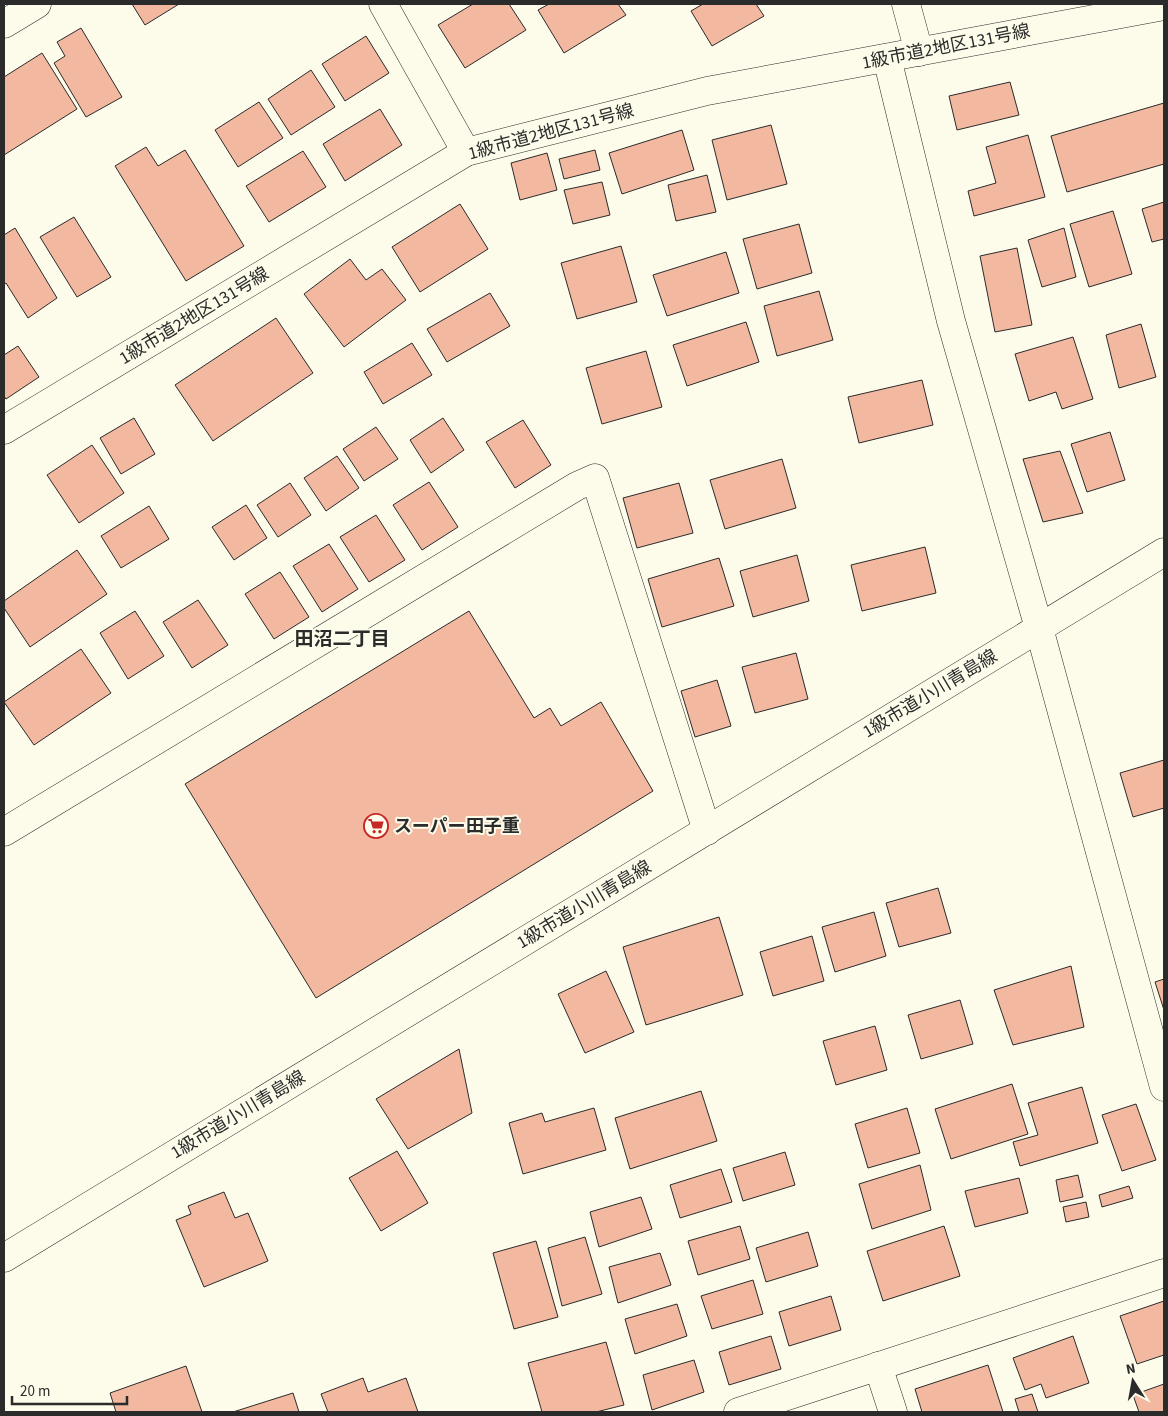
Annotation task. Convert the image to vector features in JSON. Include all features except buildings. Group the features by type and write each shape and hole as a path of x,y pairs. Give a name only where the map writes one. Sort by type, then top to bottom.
{"street":[{"path":"4,24 37,4"},
{"path":"383,4 466,152"},
{"path":"906,4 919,52"},
{"name":"1級市道2地区131号線","path":"4,430 466,152 707,91 1164,6"},
{"path":"887,58 951,321 1039,628 1164,1086"},
{"path":"4,832 569,491 596,478 707,831"},
{"name":"1級市道小川青島線","path":"4,1258 1164,552"},
{"path":"738,1412 1164,1273"},
{"path":"878,1366 893,1412"}],"place":[{"name":"スーパー田子重","path":"376,826"}],"district":[{"name":"田沼二丁目","path":"342,639"}]}
